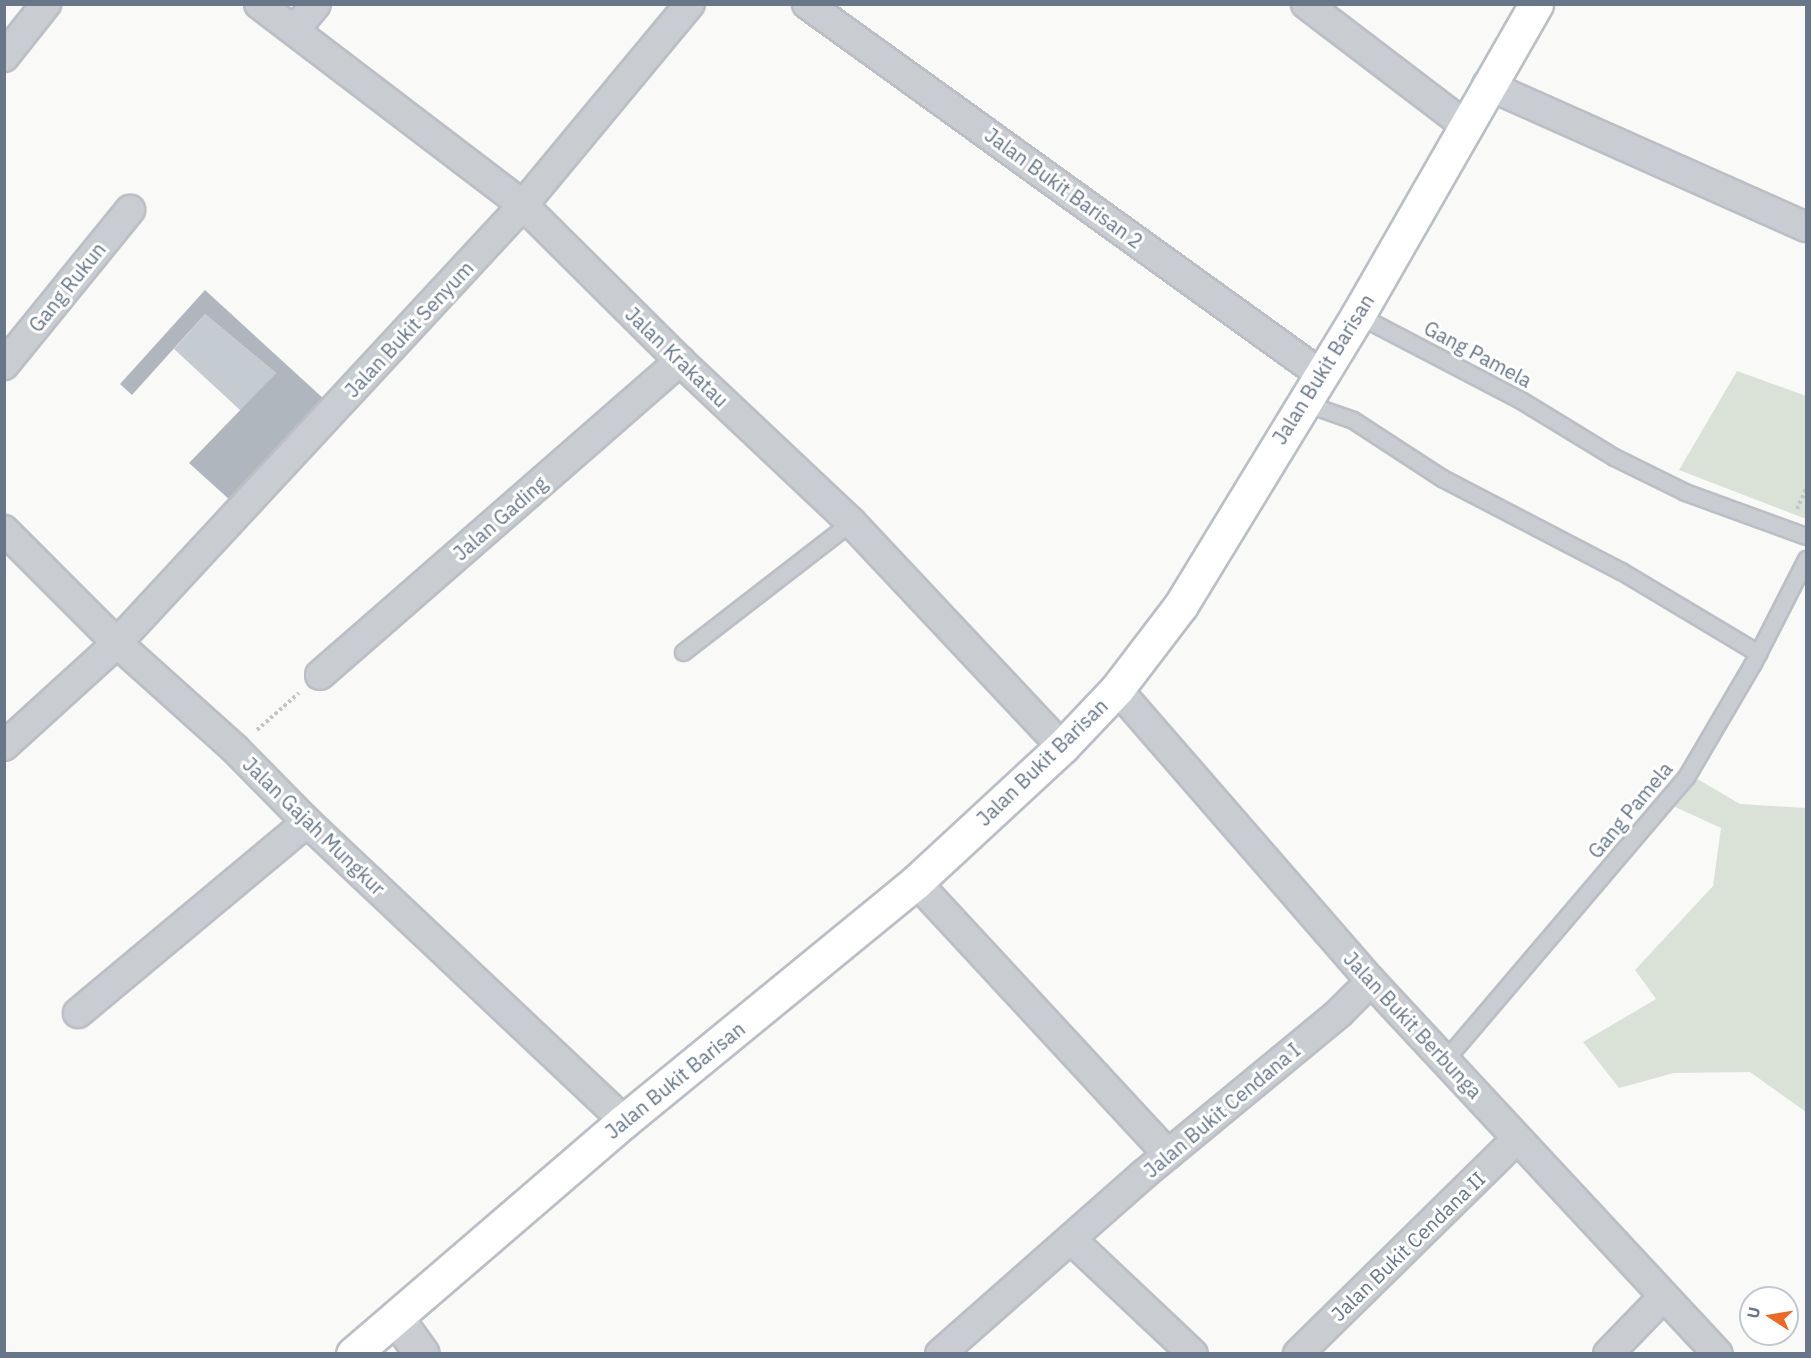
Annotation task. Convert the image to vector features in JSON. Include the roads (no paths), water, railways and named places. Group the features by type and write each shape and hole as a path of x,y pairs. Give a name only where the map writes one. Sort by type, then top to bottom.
{"main road":[{"name":"Jalan Bukit Barisan","path":"353,1353 624,1121 916,882 1062,747 1118,689 1181,605 1319,373 1358,315 1536,4"}],"street":[{"path":"4,57 46,4"},
{"name":"Jalan Krakatau","path":"259,4 523,205 680,361 852,522 1062,747"},
{"path":"295,30 316,4"},
{"name":"Jalan Bukit Senyum","path":"4,746 117,643 523,205 690,4"},
{"name":"Jalan Bukit Barisan 2","path":"807,4 1319,373"},
{"path":"1306,4 1465,125"},
{"path":"1487,86 1806,227"},
{"name":"Gang Rukun","path":"4,365 130,210"},
{"name":"Jalan Gading","path":"320,675 680,361"},
{"name":"Jalan Gajah Mungkur","path":"4,530 117,643 235,749 307,822 624,1121"},
{"name":"Jalan Bukit Berbunga","path":"1118,689 1371,981 1663,1297 1718,1353"},
{"path":"78,1013 307,822"},
{"path":"916,882 1168,1154"},
{"name":"Jalan Bukit Cendana I","path":"940,1353 1168,1154 1339,1013 1371,981"},
{"name":"Jalan Bukit Cendana II","path":"1298,1353 1517,1139"},
{"path":"1072,1240 1193,1353"},
{"path":"1608,1353 1663,1297"},
{"path":"396,1318 422,1353"}],"lane":[{"name":"Gang Pamela","path":"1358,315 1519,399 1614,457 1685,492 1806,536"},
{"path":"1302,402 1353,420 1442,478 1621,571 1758,653"},
{"path":"683,652 852,522"},
{"name":"Gang Pamela","path":"1445,1060 1686,777 1758,653 1806,559"}]}
